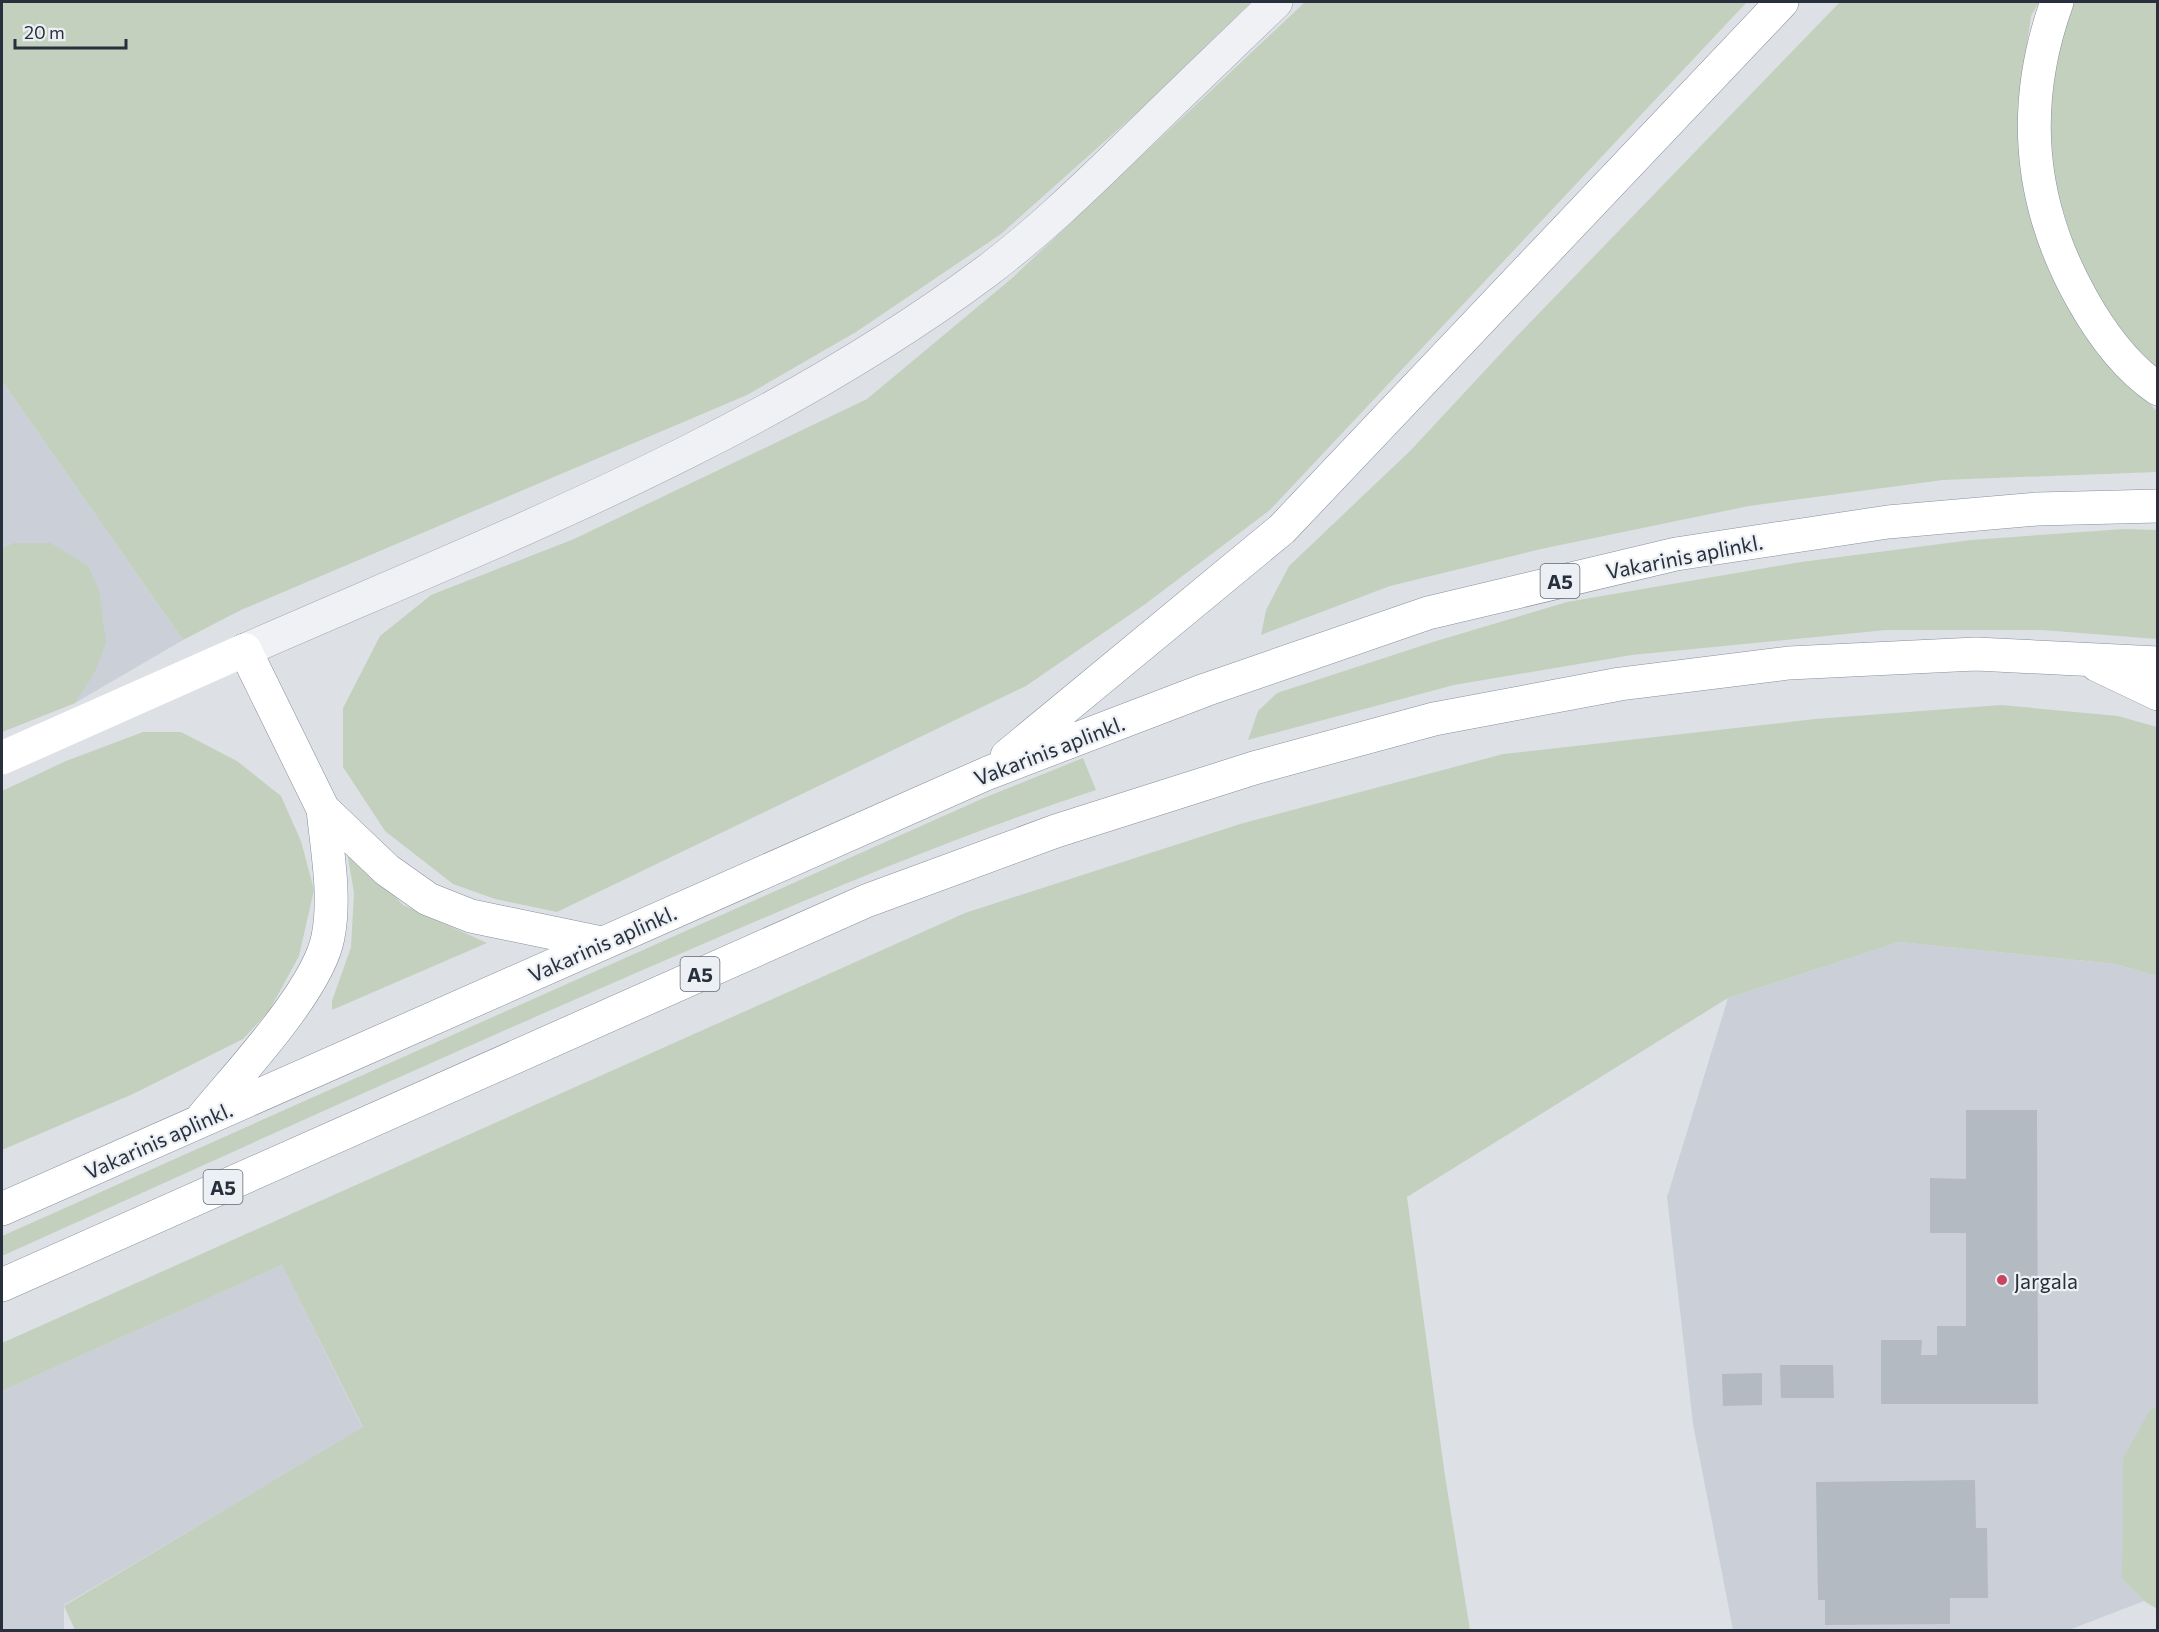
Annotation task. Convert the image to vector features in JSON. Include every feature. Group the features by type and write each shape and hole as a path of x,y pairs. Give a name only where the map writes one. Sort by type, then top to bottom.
{"main road":[{"path":"988,773 1282,529 1782,2"},
{"path":"2057,2 2043,41 2034,96 2034,150 2042,203 2062,265 2096,324 2140,377 2157,389"},
{"name":"Vakarinis aplinkl.","path":"2,1209 988,773 1205,690 1428,613 1676,554 1888,522 2037,508 2157,506"},
{"path":"2,758 245,650 323,809 387,870 428,899 471,916 601,944"},
{"name":"A5","path":"2,1285 866,901 1056,831 1254,768 1434,719 1620,684 1789,663 1976,654 2079,657"},
{"path":"2079,657 2157,663"},
{"path":"2079,657 2157,694"},
{"path":"200,1121 308,984 328,938 330,886 323,809"}],"street":[{"path":"245,650 630,480 748,421 909,326 989,270 1064,206 1276,2"}],"shaded area":[{"path":"2,381 183,640 75,703 2,732"},
{"path":"1899,942 2115,964 2157,976 2157,1407 2150,1411 2122,1579 2144,1601 2069,1630 1733,1630 1693,1424 1667,1197 1728,998"},
{"path":"282,1265 363,1428 64,1605 64,1630 2,1630 2,1391"}],"green space":[{"path":"2,2 1251,2 1141,109 1001,234 856,332 747,395 241,610 183,640 2,381"},
{"path":"1305,2 1747,2 1270,510 1144,605 1026,686 557,912 495,899 453,884 385,831 343,767 343,708 380,636 431,595 574,539 867,399 1011,279"},
{"path":"1840,2 2039,2 2031,16 2020,95 2102,357 2157,411 2157,472 1943,480 1749,506 1541,549 1390,586 1261,635 1266,610 1289,566 1411,450 1516,337"},
{"path":"2074,2 2157,2 2157,370 2107,317 2075,249 2050,168 2050,81 2064,25"},
{"path":"2124,529 2157,530 2157,639 2042,630 1886,630 1632,655 1454,685 1248,740 1258,711 1277,693 1433,642 1567,602 1801,562 1971,540"},
{"path":"14,543 51,543 88,566 99,589 106,643 95,672 75,703 2,732 2,548"},
{"path":"2001,705 2118,716 2157,727 2157,976 2115,964 1899,942 1728,998 1407,1197 1445,1476 1470,1630 75,1630 64,1606 363,1427 282,1265 2,1391 2,1343 965,913 1240,824 1503,754 1815,719"},
{"path":"143,732 181,732 237,761 281,796 301,841 314,890 299,956 269,1011 243,1039 133,1094 2,1150 2,791 66,761"},
{"path":"1083,758 1096,790 919,854 744,926 472,1045 2,1256 2,1236 986,797"},
{"path":"346,846 403,905 487,943 332,1010 332,1001 351,947 354,893"},
{"path":"2157,1407 2157,1609 2144,1601 2122,1579 2123,1458 2150,1410"}],"building":[{"name":"Jargala","path":"1966,1110 2037,1110 2038,1404 1881,1404 1881,1340 1922,1340 1921,1355 1937,1355 1937,1326 1966,1326 1966,1233 1930,1233 1930,1178 1966,1179"},
{"path":"1780,1365 1833,1365 1834,1398 1781,1398"},
{"path":"1762,1373 1762,1405 1723,1406 1722,1374"},
{"path":"1975,1480 1976,1528 1987,1528 1988,1598 1950,1598 1950,1624 1825,1625 1825,1600 1818,1600 1816,1482"}],"place":[{"name":"Jargala","path":"2002,1280"}]}
